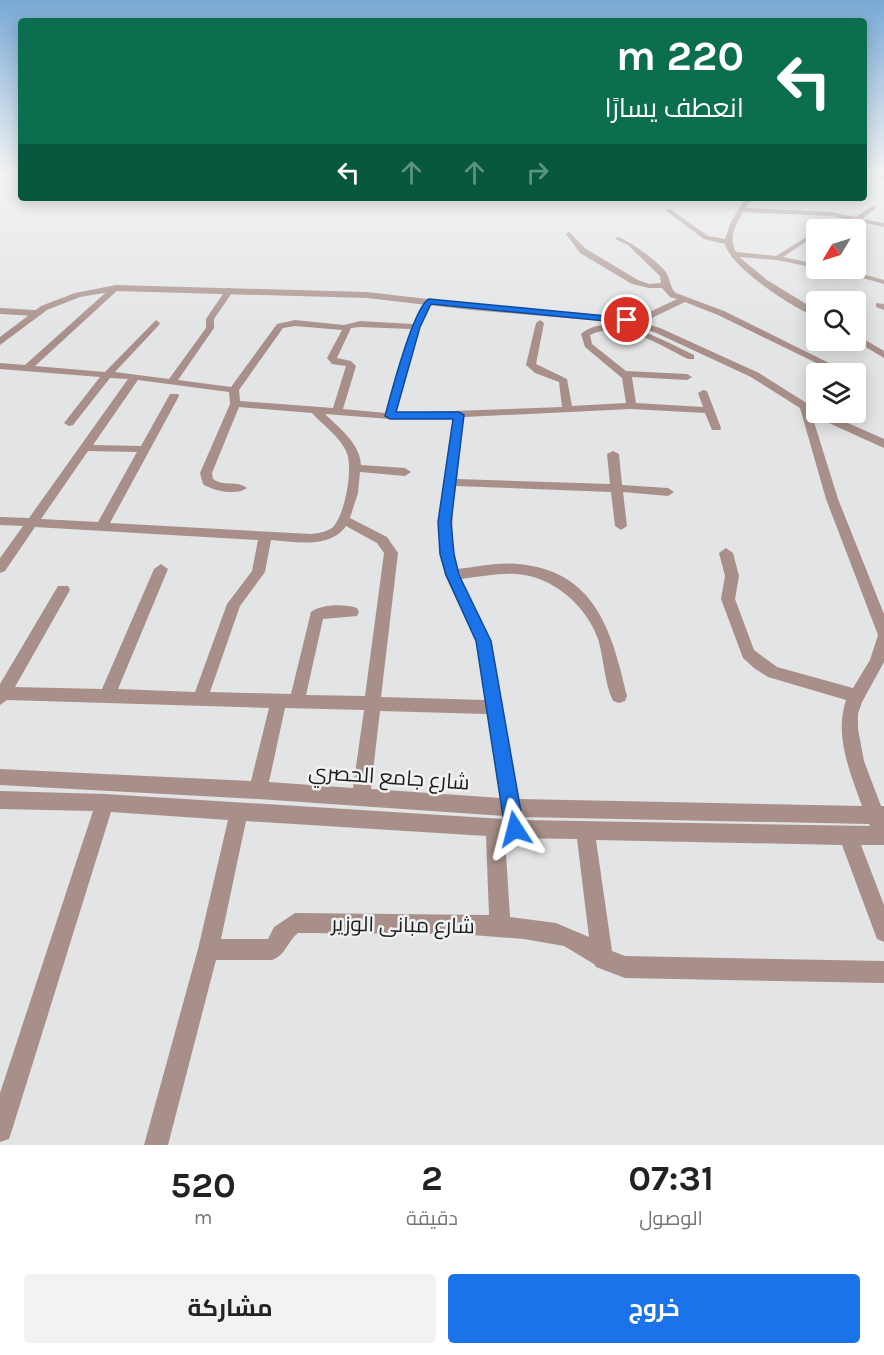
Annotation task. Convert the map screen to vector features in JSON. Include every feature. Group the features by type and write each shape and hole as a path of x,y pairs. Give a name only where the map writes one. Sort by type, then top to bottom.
{"street":[{"path":"690,226 706,238 727,242"},
{"path":"733,226 727,242 733,254 750,271 806,307"},
{"path":"731,230 737,226"},
{"path":"569,234 583,251 631,280 649,286 665,285"},
{"path":"618,239 630,244 664,274 665,285 673,295 714,310 823,363"},
{"path":"777,258 806,240"},
{"path":"733,254 777,258 806,264"},
{"path":"866,274 873,275 884,282"},
{"path":"0,332 22,312 68,294 111,284 280,289 367,295 636,322 755,375 805,408 884,444"},
{"path":"27,368 116,288"},
{"path":"0,342 35,313 78,295 116,288 280,289"},
{"path":"172,382 210,328 210,319 230,290"},
{"path":"636,322 683,300"},
{"path":"390,416 416,327 429,301"},
{"path":"0,311 35,313"},
{"path":"69,423 107,375 156,323"},
{"path":"241,488 214,486 207,480 206,473 235,404 234,390 280,326 290,323 347,328 356,324 416,327"},
{"path":"540,323 531,365 534,369 557,376 564,381 567,408"},
{"path":"631,406 628,380 624,374 588,345 585,334 601,327 626,329 691,357"},
{"path":"337,413 351,366 348,363 334,362 332,358 347,328"},
{"path":"866,344 884,355"},
{"path":"0,366 135,377 234,390"},
{"path":"624,374 687,376"},
{"path":"0,568 135,377"},
{"path":"703,393 716,429"},
{"path":"101,527 174,396"},
{"path":"235,404 390,416 459,415 631,406 709,410"},
{"path":"805,408 832,499 884,632"},
{"path":"0,520 265,536 311,538 326,536 338,529 344,520 356,461 350,447 316,411"},
{"path":"459,415 449,482 445,537 453,575 483,641 515,829"},
{"path":"84,448 144,449"},
{"path":"612,454 621,526"},
{"path":"356,468 405,472"},
{"path":"449,482 668,492"},
{"path":"344,520 382,540 391,553 361,798"},
{"path":"200,699 234,604 258,572 265,536"},
{"path":"726,553 732,576 728,599 748,654 773,672 856,696"},
{"path":"107,696 161,569"},
{"path":"453,575 517,569 536,573 573,592 590,609 601,628 619,696"},
{"path":"1,696 63,590"},
{"path":"297,701 316,616 322,612 352,612"},
{"path":"0,800 105,803 515,829 883,836 879,815 850,740 849,716 856,696 877,661 884,638"},
{"path":"1,696 107,696 495,707"},
{"path":"258,790 279,701"},
{"name":"شارع جامع الحصري","path":"0,777 258,790 511,808 879,815"},
{"path":"0,1130 105,803"},
{"path":"156,1145 208,950 239,812"},
{"path":"495,828 500,926"},
{"path":"585,830 603,960"},
{"path":"848,835 884,933"},
{"name":"شارع مبانى الوزير","path":"208,950 272,950 279,944 281,934 295,923 500,926 559,934 574,939 603,960 625,967 884,972"}],"route":[{"path":"515,829 483,641 476,621 453,575 447,554 445,522 459,415 390,416 416,327 429,301 471,307 627,320"}]}
